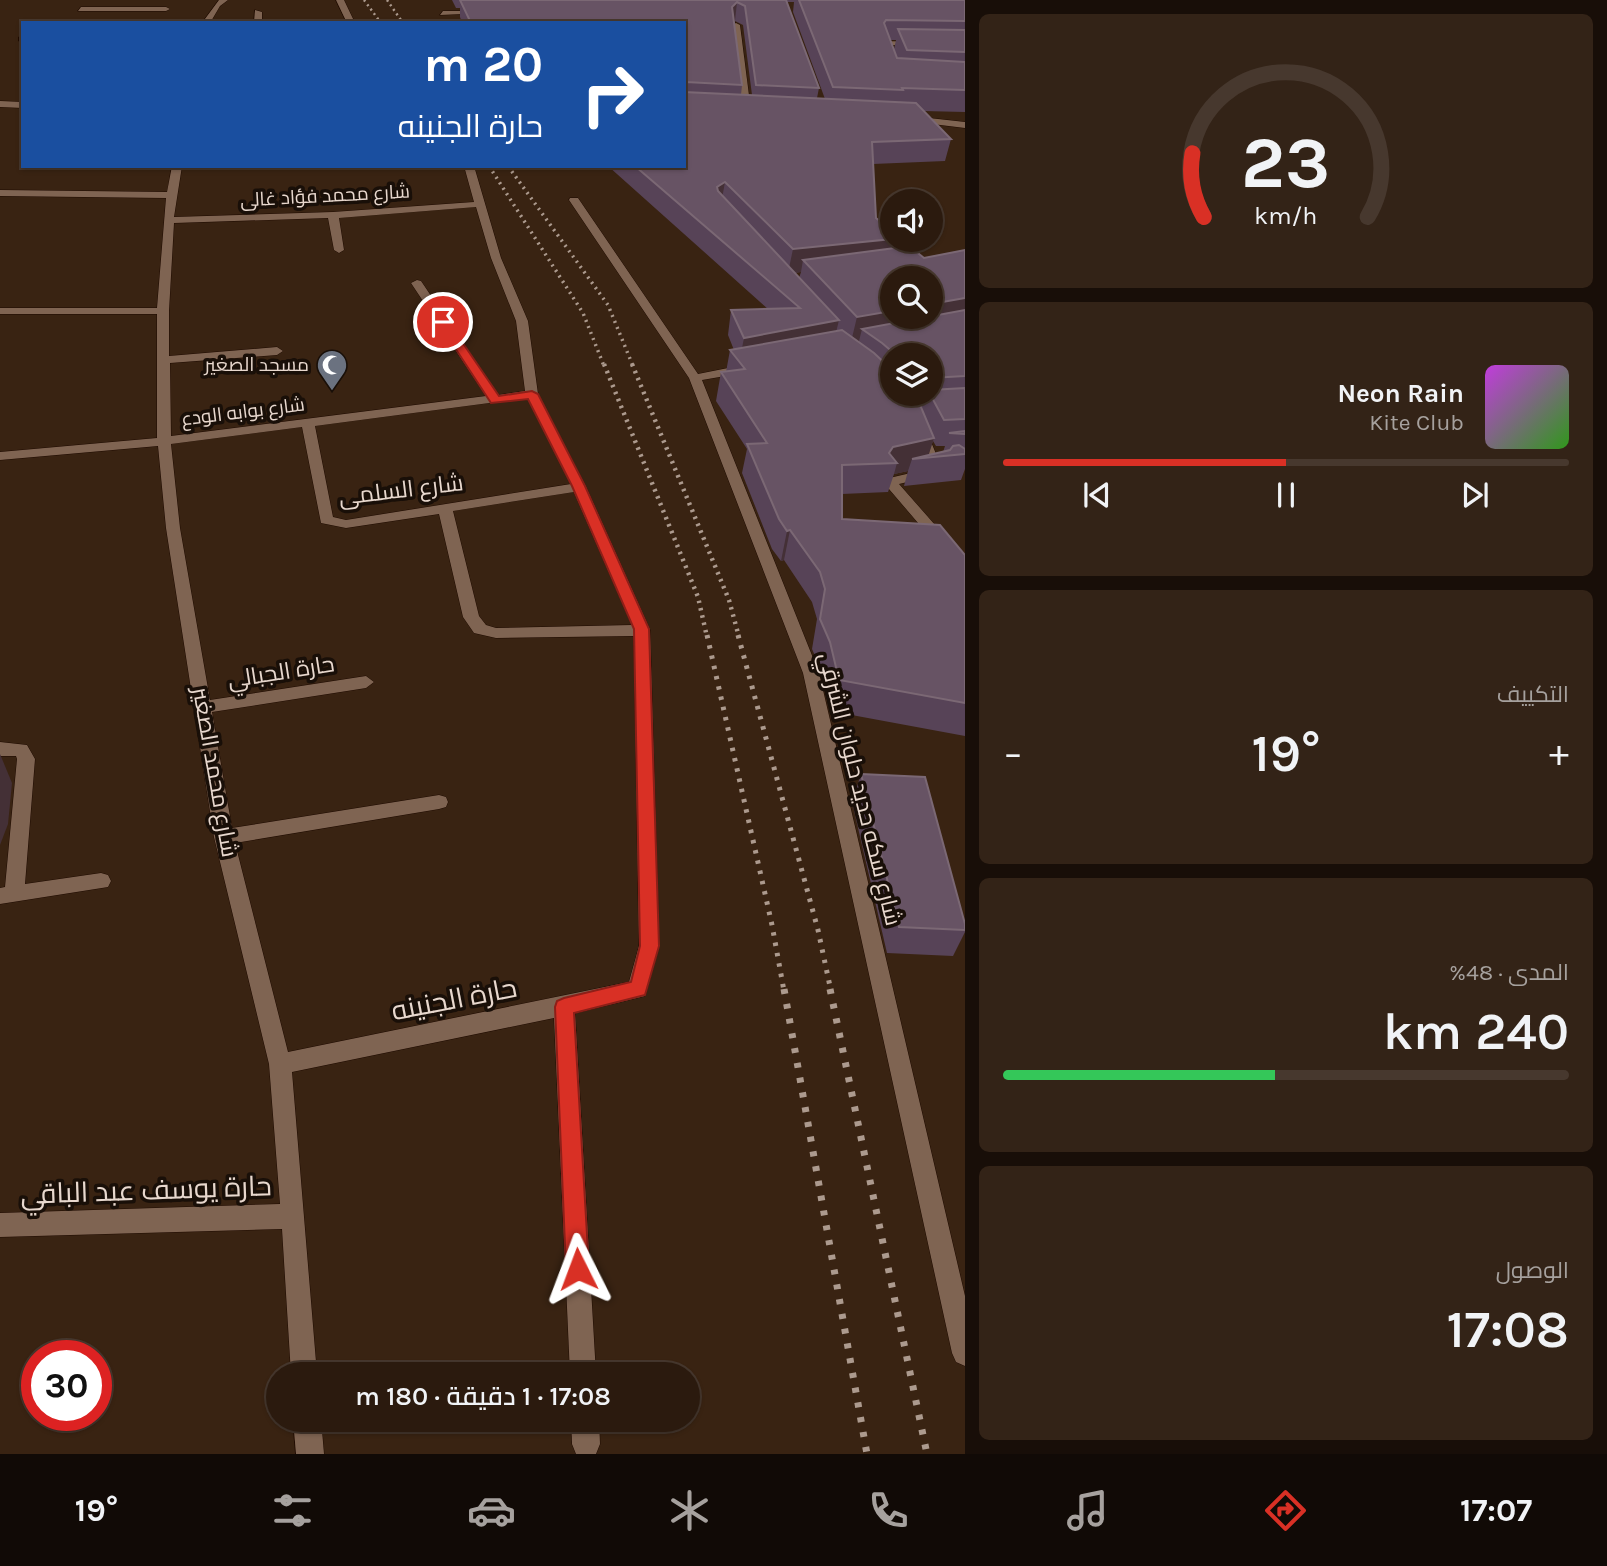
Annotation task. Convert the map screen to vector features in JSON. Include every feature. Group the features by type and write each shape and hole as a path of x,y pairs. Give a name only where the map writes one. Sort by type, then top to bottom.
{"street":[{"path":"207,21 218,5 225,0"},
{"path":"340,0 349,21"},
{"path":"442,11 464,3"},
{"path":"81,9 111,12 166,9"},
{"path":"442,11 498,12"},
{"path":"442,11 450,21"},
{"path":"258,12 258,21"},
{"path":"736,25 747,111"},
{"path":"893,64 885,44 888,42 965,45"},
{"path":"0,104 21,105"},
{"path":"734,110 759,111"},
{"path":"897,117 965,125"},
{"name":"شارع محمد الصغير","path":"177,168 171,195 163,311 164,441 173,528 224,837 280,1064 303,1362"},
{"path":"445,509 471,617 480,629 496,633 642,629 579,486 532,394 522,321 496,258 482,204 469,168"},
{"path":"0,193 171,195"},
{"name":"شارع سكه حديد حلوان الشرقي","path":"574,200 695,378 811,673 965,1353"},
{"name":"شارع محمد فؤاد غالى","path":"169,220 333,215 482,204"},
{"path":"333,215 339,250"},
{"path":"417,283 495,400"},
{"path":"0,311 163,311"},
{"path":"164,360 278,351"},
{"path":"695,378 760,366"},
{"name":"شارع بوابه الودع","path":"0,456 164,441 532,394"},
{"path":"906,406 912,411 936,458 936,471 890,482 965,569"},
{"name":"شارع السلمى","path":"308,423 326,520 346,524 579,486"},
{"path":"936,458 953,465"},
{"name":"حارة الجنينه","path":"280,1064 564,1007 638,989 649,946 642,629"},
{"name":"حارة الجبالي","path":"203,708 366,682"},
{"path":"0,749 21,750 26,759 7,895 101,881"},
{"path":"224,837 439,802"},
{"path":"564,1007 582,1362"},
{"name":"حارة يوسف عبد الباقي","path":"0,1225 293,1216"},
{"path":"308,1432 310,1454"}],"building":[{"path":"460,0 786,0 819,88 756,85 745,6 737,2 732,7 742,85 686,82 686,21 470,21"},
{"path":"799,0 965,0 965,21 886,20 884,23 897,58 965,62 965,90 833,87"},
{"path":"898,29 965,30 965,52 907,50"},
{"path":"686,92 916,103 951,139 872,142 876,218 880,221 880,240 793,249 725,182 717,187 839,320 744,338 731,310 800,308 637,168 686,168"},
{"path":"880,250 917,252 924,258 965,250 965,298 943,302 943,266 880,266 880,313 857,317 803,260"},
{"path":"965,310 965,376 943,377 943,343 882,343 862,329 880,326 880,329 943,329 943,314"},
{"path":"842,330 880,359 880,406 921,406 934,438 893,447 889,453 897,463 842,465 842,519 940,525 965,555 965,703 839,680 830,642 820,619 825,589 820,572 779,519 747,444 767,443 721,372 745,369 730,350"},
{"path":"965,388 965,419 944,420 936,406 943,406 943,389"},
{"path":"959,445 965,449 965,454 912,459 950,450"},
{"path":"861,774 925,777 965,930 899,927"}],"railway":[{"path":"364,0 380,21"},
{"path":"387,0 402,21"},
{"path":"490,168 583,313 604,366"},
{"path":"509,168 608,305 633,366"},
{"path":"604,364 698,597 707,637"},
{"path":"632,364 729,600 739,637"},
{"path":"707,635 772,925 784,991"},
{"path":"738,635 818,930 831,991"},
{"path":"784,989 867,1454"},
{"path":"830,989 927,1454"}],"place":[{"name":"مسجد الصغير","path":"332,392"}],"route":[{"path":"443,322 495,400 532,394 579,486 642,629 649,946 646,964 638,989 564,1007 578,1269"}]}
